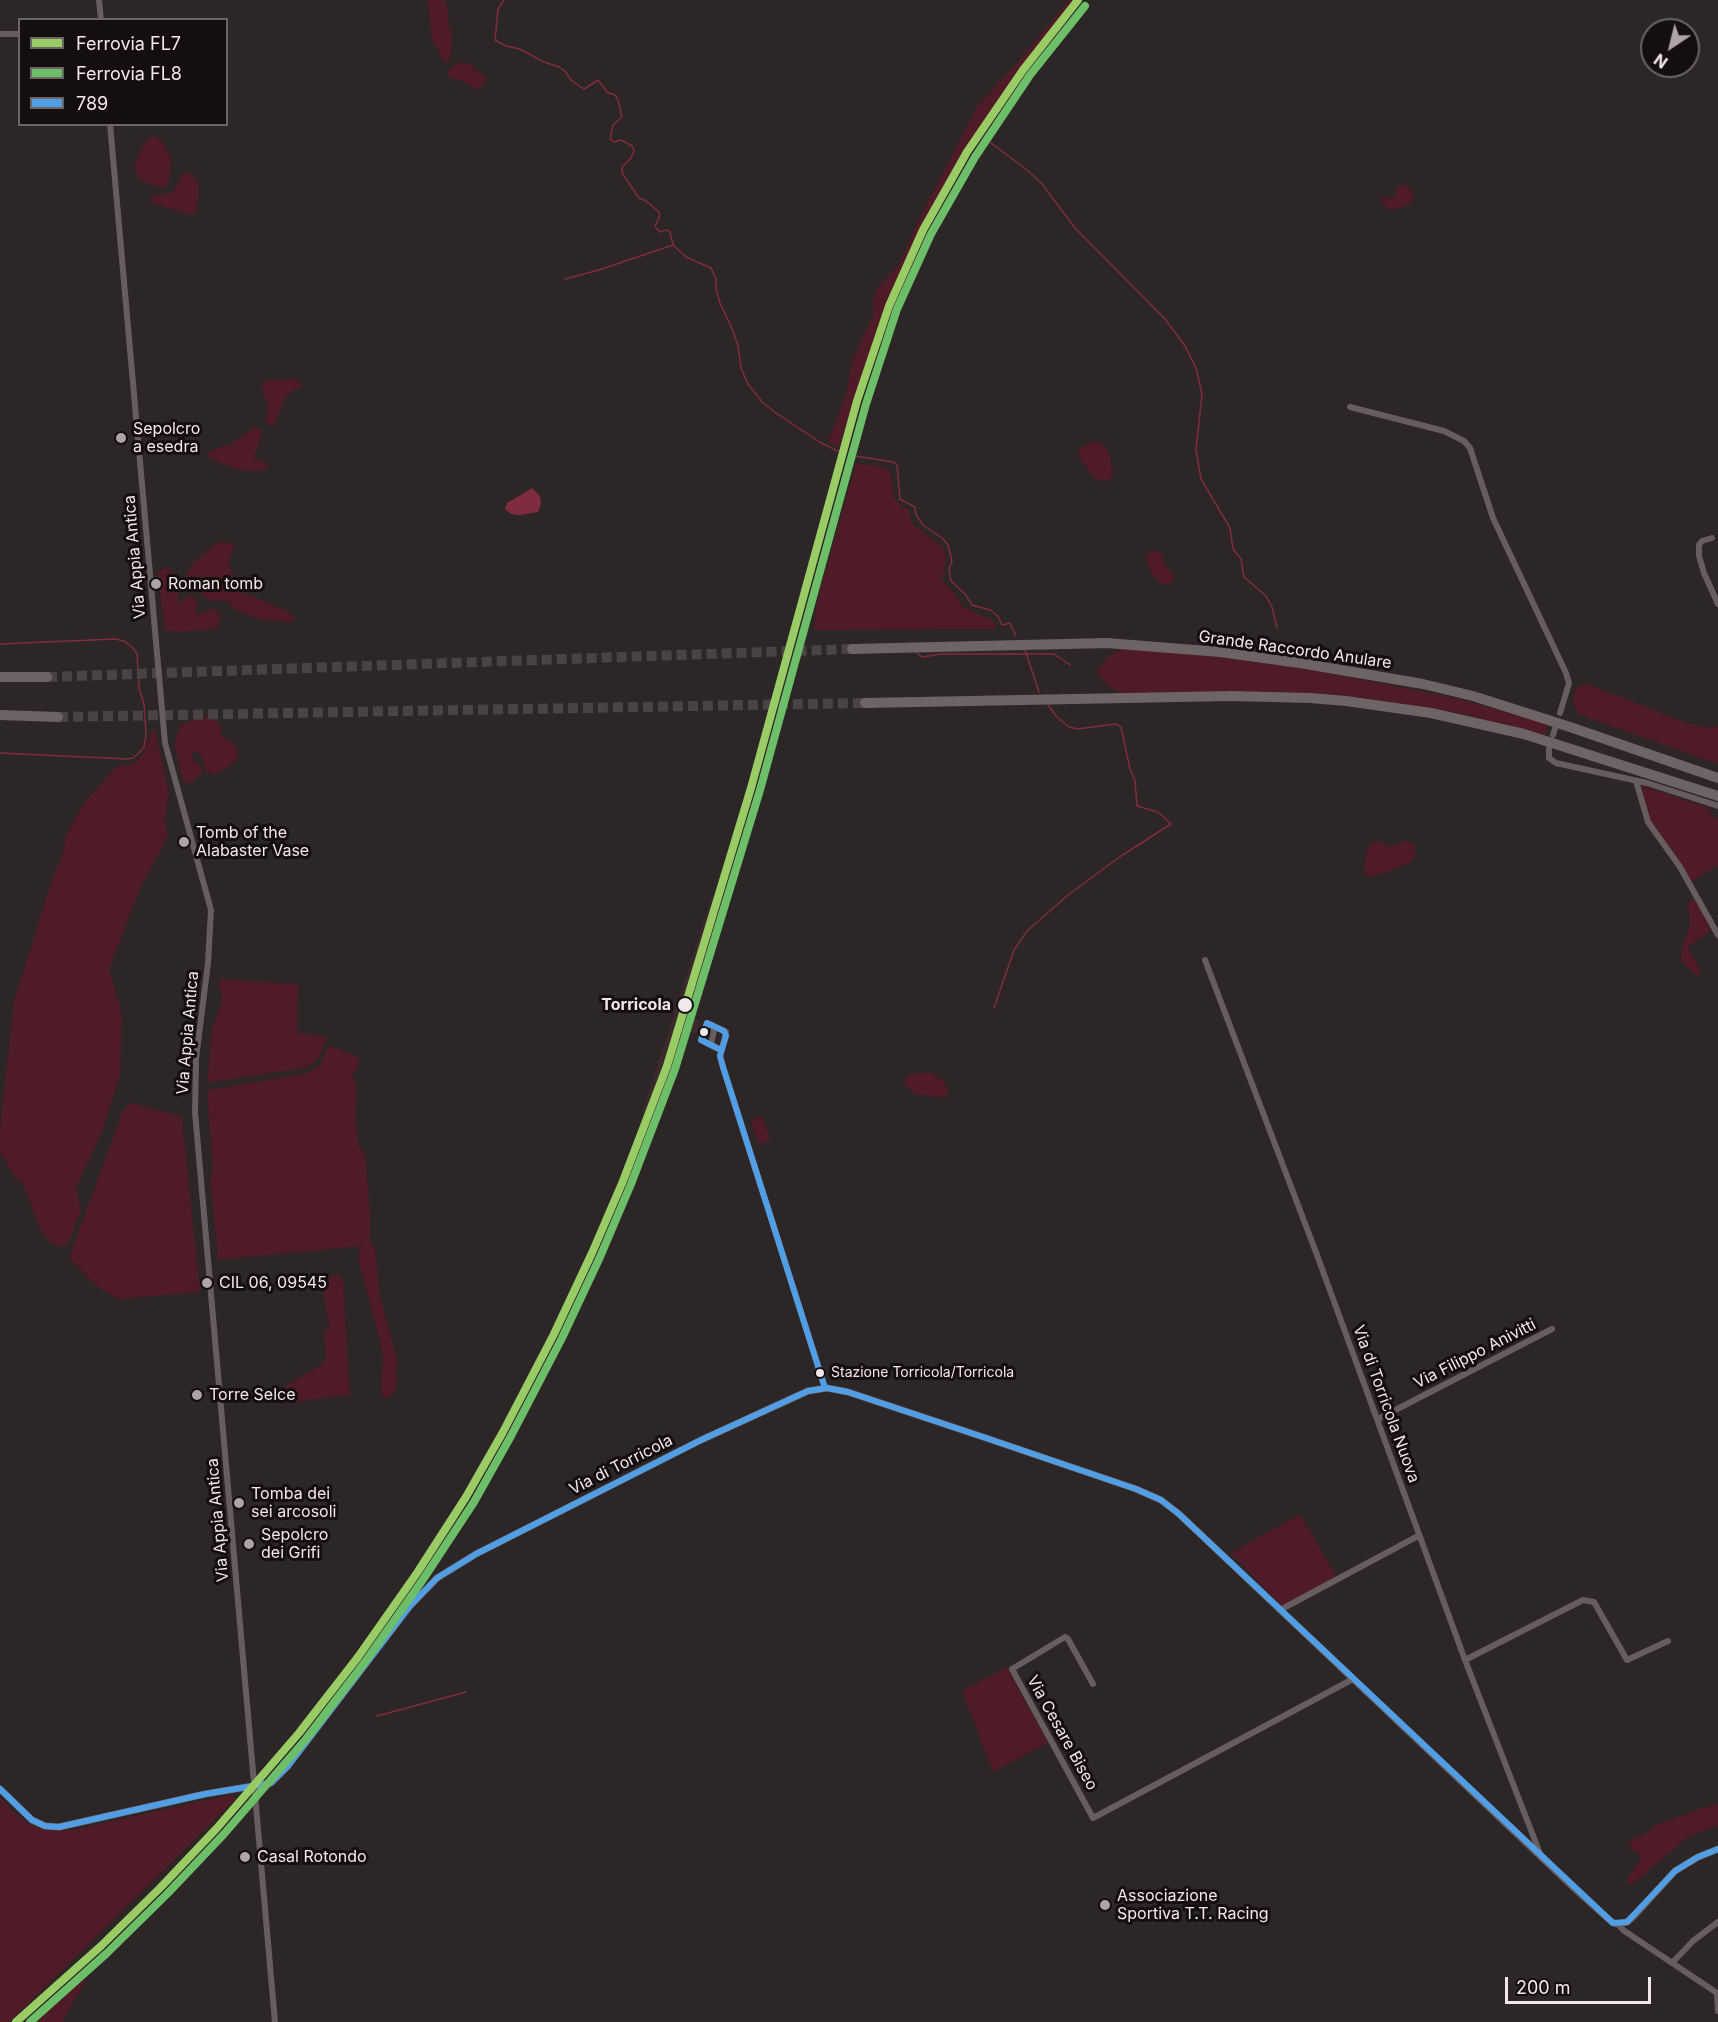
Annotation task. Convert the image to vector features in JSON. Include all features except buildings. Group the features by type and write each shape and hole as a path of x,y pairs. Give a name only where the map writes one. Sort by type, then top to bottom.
{"highway":[{"name":"Grande Raccordo Anulare","path":"852,649 1107,643 1220,652 1300,663 1424,684 1473,696 1718,778"},
{"path":"0,677 47,677"},
{"path":"865,703 1231,696 1346,701 1431,713 1524,734 1718,796"},
{"path":"0,716 58,717"}],"street":[{"path":"99,0 101,18"},
{"path":"0,34 18,34"},
{"name":"Via Appia Antica","path":"110,126 165,743 211,910 208,963 196,1059 195,1112 275,2022"},
{"path":"1350,407 1444,431 1464,441 1470,448 1493,518 1566,673 1569,683 1560,713"},
{"path":"1712,538 1702,541 1699,545 1704,573 1718,604"},
{"path":"1553,735 1556,725"},
{"path":"1549,748 1549,758 1556,764 1636,781 1718,806"},
{"path":"1636,781 1648,822 1680,867 1718,935"},
{"name":"Via di Torricola Nuova","path":"1205,960 1378,1419 1418,1536 1541,1856"},
{"path":"721,1050 701,1040 707,1023 726,1032 721,1050 723,1067 825,1388"},
{"path":"711,1044 713,1026"},
{"name":"Via Filippo Anivitti","path":"1378,1419 1552,1329"},
{"name":"Via di Torricola","path":"0,1789 32,1820 45,1826 58,1827 205,1794 270,1784 282,1774 410,1606 439,1576 474,1555 689,1445 811,1390 825,1388 845,1391 1151,1495 1179,1514 1604,1916 1618,1924"},
{"path":"1280,1610 1418,1536"},
{"path":"1465,1660 1583,1600 1594,1602 1627,1660 1668,1641"},
{"name":"Via Cesare Biseo","path":"1093,1684 1065,1637 1012,1668 1094,1818 1353,1679"},
{"path":"1718,1849 1675,1870 1635,1916 1627,1922 1618,1924 1623,1930 1717,1993 1718,2011"},
{"path":"1672,1963 1693,1941 1718,1922"}],"shaded area":[{"path":"426,0 445,0 448,9 452,37 450,60 445,63 432,41 429,8"},
{"path":"1069,0 1075,0 1031,55 994,108 934,205 879,322 839,447 828,442 847,391 852,361 873,315 873,299 877,289 899,264 923,211 978,105 1017,63"},
{"path":"458,62 470,64 484,76 486,79 484,85 475,89 463,81 448,77 449,69"},
{"path":"152,136 161,139 171,158 169,181 165,188 139,179 134,166 144,143"},
{"path":"183,173 189,173 198,180 199,194 195,213 191,215 152,203 150,198 154,195 173,192"},
{"path":"1403,184 1410,188 1414,196 1411,204 1392,210 1383,205 1381,196 1388,199 1395,197 1396,189"},
{"path":"297,379 302,386 286,396 274,425 269,426 266,421 268,405 263,393 263,384 268,380"},
{"path":"254,428 261,429 262,433 254,457 269,465 263,471 237,470 211,459 207,453 231,444"},
{"path":"1095,441 1103,445 1110,455 1113,477 1107,481 1094,478 1077,454 1081,447"},
{"path":"856,463 885,467 890,473 895,499 909,511 912,524 944,548 946,560 942,580 957,596 962,606 992,620 996,626 994,629 814,630 816,605"},
{"path":"532,488 540,496 541,504 538,512 520,515 511,514 505,509 507,503"},
{"path":"218,542 231,543 234,547 228,563 240,592 290,613 296,619 292,622 262,620 235,610 226,600 206,599 185,576 195,561"},
{"path":"1153,550 1161,553 1165,565 1175,578 1170,584 1162,584 1151,573 1145,556"},
{"path":"169,568 176,575 179,603 188,595 195,597 198,604 195,610 198,615 209,609 216,610 221,616 217,629 177,632 165,630 157,572"},
{"path":"1122,649 1293,666 1456,698 1548,724 1545,735 1459,713 1363,698 1120,693 1109,687 1096,671 1109,656"},
{"path":"1587,684 1687,723 1708,728 1718,726 1718,764 1582,716 1575,709 1573,696 1577,687"},
{"path":"208,717 217,721 221,727 221,736 230,740 238,750 237,761 214,775 206,770 202,756 195,751 192,754 193,760 201,766 203,772 193,782 183,782 174,743 181,724"},
{"path":"155,730 169,793 165,821 168,836 141,886 109,969 122,1014 120,1074 102,1132 76,1187 81,1210 69,1242 66,1246 61,1247 47,1238 39,1226 22,1182 15,1178 0,1152 0,1128 14,1001 54,873 61,860 66,836 83,804 116,767 132,764 143,755 151,733"},
{"path":"1640,785 1712,809 1710,816 1718,819 1718,865 1691,882 1649,820"},
{"path":"1380,841 1388,847 1407,841 1415,845 1415,857 1409,863 1370,877 1364,874 1366,853 1371,843"},
{"name":"Torricola","path":"712,896 729,902 692,1018 701,1021 696,1034 687,1031 655,1117 642,1112"},
{"path":"1690,900 1694,900 1699,906 1711,930 1688,947 1701,971 1696,975 1682,962 1681,950 1690,926 1688,905"},
{"path":"221,979 298,984 297,1032 327,1037 318,1060 305,1068 207,1083 212,1028 221,1006 222,995 219,985"},
{"path":"329,1045 358,1057 360,1063 352,1077 357,1086 355,1115 359,1147 365,1152 370,1243 375,1248 380,1296 397,1360 396,1388 389,1398 381,1394 383,1354 358,1257 362,1246 218,1260 210,1177 213,1173 207,1090 308,1073 319,1066"},
{"path":"930,1072 944,1081 948,1090 947,1095 941,1098 915,1094 904,1084 905,1079 911,1074"},
{"path":"131,1103 182,1117 200,1292 118,1299 96,1286 69,1258 123,1110"},
{"path":"763,1116 770,1141 758,1144 751,1120"},
{"path":"338,1275 343,1281 350,1395 285,1403 282,1393 287,1385 321,1365 326,1358 324,1335 329,1325 322,1287 331,1276"},
{"path":"1300,1514 1337,1577 1282,1607 1231,1553"},
{"path":"1007,1667 1048,1743 993,1772 962,1691"},
{"path":"230,1795 237,1798 18,2014 9,2022 0,2022 0,1796 29,1824 46,1830 71,1830"},
{"path":"1718,1804 1718,1825 1688,1837 1634,1883 1629,1885 1627,1883 1627,1879 1641,1858 1632,1850 1629,1843 1633,1839 1648,1832 1654,1826"},
{"path":"78,1975 86,1981 62,2022 25,2022"}],"waterway":[{"path":"504,0 498,9 495,40 559,67 571,80 584,89 598,80 607,92 615,95 622,117 613,125 610,139 614,142 621,140 632,146 634,150 631,158 622,167 622,173 639,198 658,211 660,215 655,226 657,229 660,232 667,230 670,232 673,245 686,257 711,268 716,279 720,303 733,331 741,368 748,384 763,403 776,413 821,443 838,451"},
{"path":"991,143 1042,184 1075,228 1165,319 1185,346 1196,368 1202,394 1196,450 1201,479 1230,528 1233,549 1241,559 1244,577 1266,596 1272,607 1277,628"},
{"path":"565,279 673,245"},
{"path":"855,456 893,462 897,465 900,499 915,507 916,515 923,525 948,545 952,561 949,569 951,581 965,594 972,605 990,610 998,616 1002,625 1010,623 1016,636"},
{"path":"0,644 115,639 124,641 137,654 146,735 144,747 133,758 127,759 0,753"},
{"path":"1025,650 1039,692"},
{"path":"917,653 922,657 941,654 1054,654 1070,665"},
{"path":"994,1008 1014,950 1027,931 1068,895 1121,856 1171,824 1158,812 1137,806 1135,781 1130,769 1121,727 1116,724 1077,729 1069,727 1048,705"},
{"path":"377,1716 466,1692"}],"tunnel":[{"path":"47,677 852,649"},
{"path":"58,717 865,703"}],"rail line":[{"name":"FL7","path":"16,2022 101,1946 161,1887 217,1828 299,1733 358,1657 417,1573 466,1497 503,1432 554,1334 592,1253 623,1181 667,1066 751,788 857,401 889,306 923,230 967,152 1023,70 1078,0"},
{"name":"FL8","path":"30,2022 107,1953 168,1893 224,1834 306,1739 365,1662 424,1578 474,1502 511,1436 562,1338 600,1257 675,1069 760,790 866,404 897,309 931,234 975,157 1030,75 1085,6"}],"transit line":[{"name":"789","path":"721,1050 701,1040 707,1023 724,1031 726,1036"},
{"name":"789","path":"726,1036 720,1056 723,1067 825,1388"},
{"name":"789","path":"0,1789 32,1820 45,1826 59,1827 205,1794 271,1783 288,1766 410,1606 437,1578 476,1554 701,1440 808,1391 827,1388 848,1392 986,1438 1136,1489 1161,1500 1179,1514 1613,1923 1627,1922 1675,1871 1698,1857 1718,1849"}],"place":[{"name":"Sepolcro a esedra","path":"121,438"},
{"name":"Roman tomb","path":"156,584"},
{"name":"Tomb of the Alabaster Vase","path":"184,842"},
{"name":"Torricola","path":"685,1005"},
{"name":"CIL 06, 09545","path":"207,1283"},
{"name":"Stazione Torricola/Torricola","path":"820,1373"},
{"name":"Torre Selce","path":"197,1395"},
{"name":"Tomba dei sei arcosoli","path":"239,1503"},
{"name":"Sepolcro dei Grifi","path":"249,1544"},
{"name":"Casal Rotondo","path":"245,1857"},
{"name":"Associazione Sportiva T.T. Racing","path":"1105,1905"}]}
